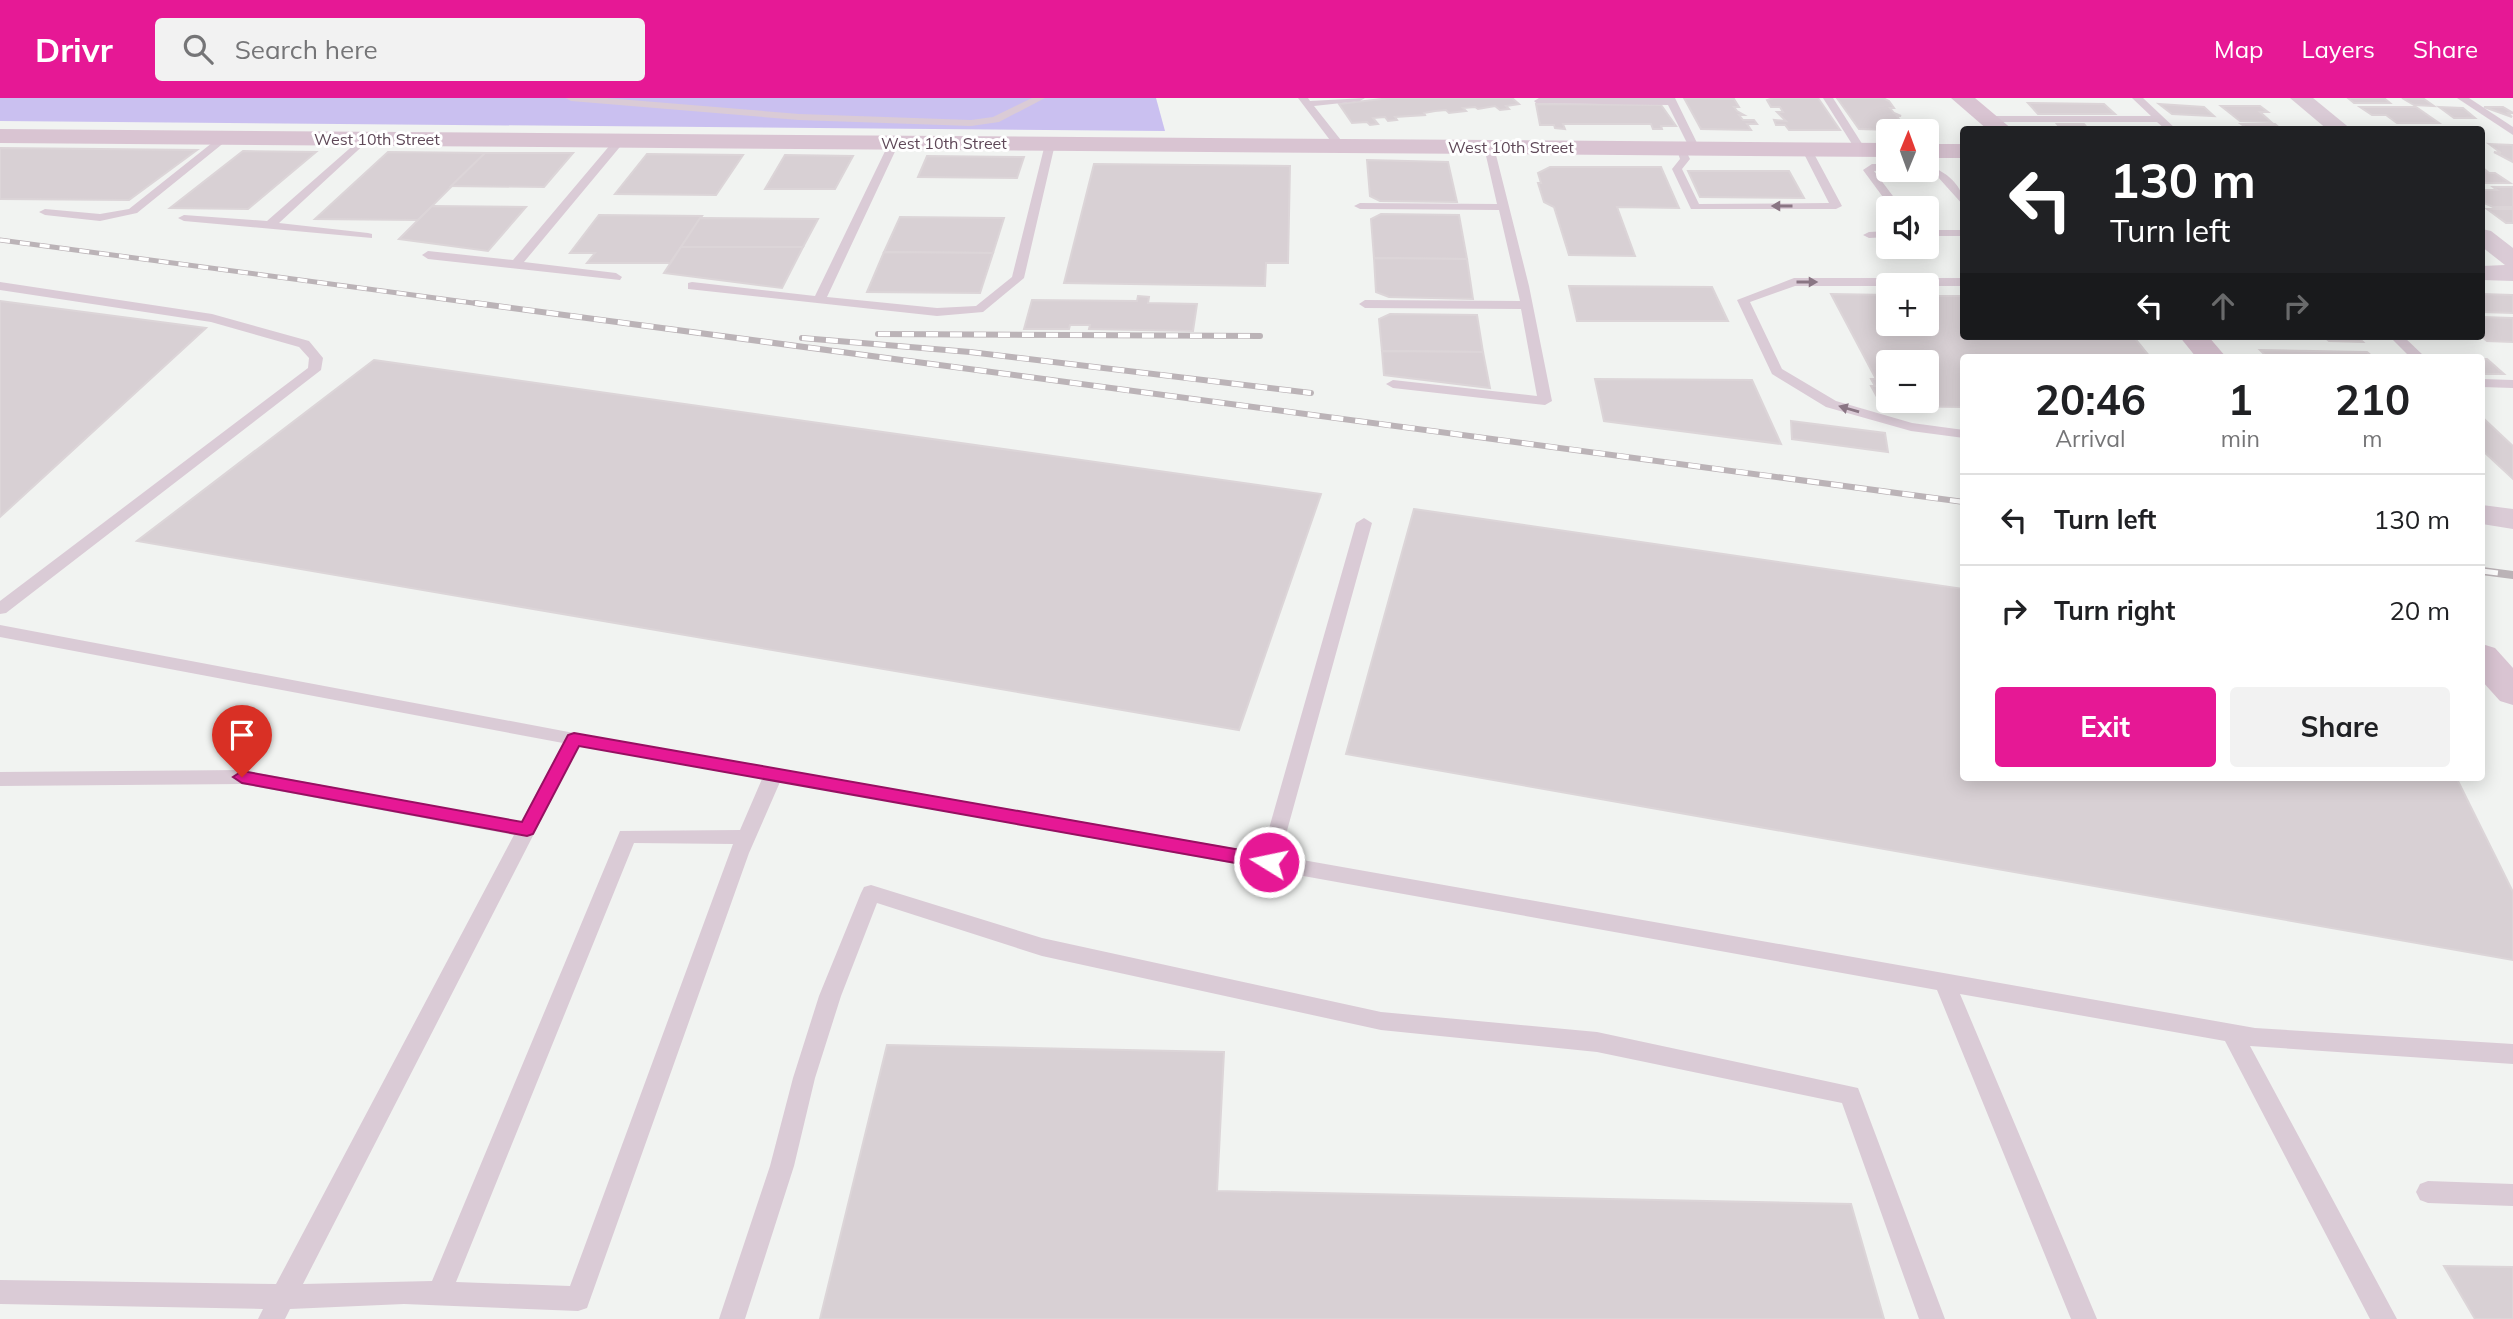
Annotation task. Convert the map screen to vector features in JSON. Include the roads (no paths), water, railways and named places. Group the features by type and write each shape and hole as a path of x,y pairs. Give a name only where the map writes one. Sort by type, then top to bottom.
{"street":[{"path":"1962,98 1996,124"},
{"path":"2300,98 2337,126"},
{"name":"West 10th Street","path":"0,136 1876,150"},
{"path":"1939,159 1960,152"},
{"path":"2485,238 2513,260"},
{"path":"2485,272 2513,273"},
{"path":"2197,340 2209,354"},
{"path":"2485,515 2513,519"},
{"path":"2485,660 2513,692"}],"lane":[{"path":"572,98 799,117 971,123 995,120 1040,98"},
{"path":"1305,101 1360,98"},
{"path":"1828,98 1861,150"},
{"path":"2137,98 2168,126"},
{"path":"2462,98 2513,132"},
{"path":"1539,101 1671,100 1687,149 1685,159 1676,169 1695,207 1836,206 1807,149"},
{"path":"1305,101 1340,146"},
{"path":"1996,124 2161,119"},
{"path":"45,212 94,218 118,217 133,211 226,137"},
{"path":"270,225 365,138"},
{"path":"516,264 620,140"},
{"path":"818,300 894,143"},
{"path":"692,286 937,312 979,309 1018,278 1050,144"},
{"path":"1393,384 1545,401 1527,305 1489,147"},
{"path":"1876,167 1868,170 1876,180"},
{"path":"1939,172 1960,198"},
{"path":"1877,182 1888,196"},
{"path":"1360,206 1504,207"},
{"path":"184,218 368,236"},
{"path":"1939,233 1960,233"},
{"path":"1868,235 1876,235"},
{"path":"428,255 616,277"},
{"path":"1960,282 1794,282 1743,300 1777,372 1831,404 1910,427 1960,433"},
{"path":"0,286 212,318 304,344 316,358 314,370 0,609"},
{"path":"1365,304 1527,305"},
{"path":"2399,340 2415,354"},
{"path":"2485,383 2513,384"},
{"path":"1269,862 1364,523"},
{"path":"0,631 574,739 2255,1037 2513,1054"},
{"path":"276,1308 574,739"},
{"path":"0,1292 276,1308 404,1292 578,1299 746,837 774,774"},
{"path":"0,779 242,777 527,830"},
{"path":"439,1293 627,836 746,837"},
{"path":"732,1319 782,1166 804,1079 830,996 871,892 1042,947 1381,1021 1597,1042 1850,1095 1932,1319"},
{"path":"1944,981 2084,1319"},
{"path":"2231,1032 2384,1319"},
{"path":"2428,1192 2513,1195"}],"railway":[{"path":"0,240 488,305"},
{"path":"475,303 1960,501"},
{"path":"878,334 1260,336"},
{"path":"802,338 970,352 1311,393"},
{"path":"2485,571 2513,575"}]}
